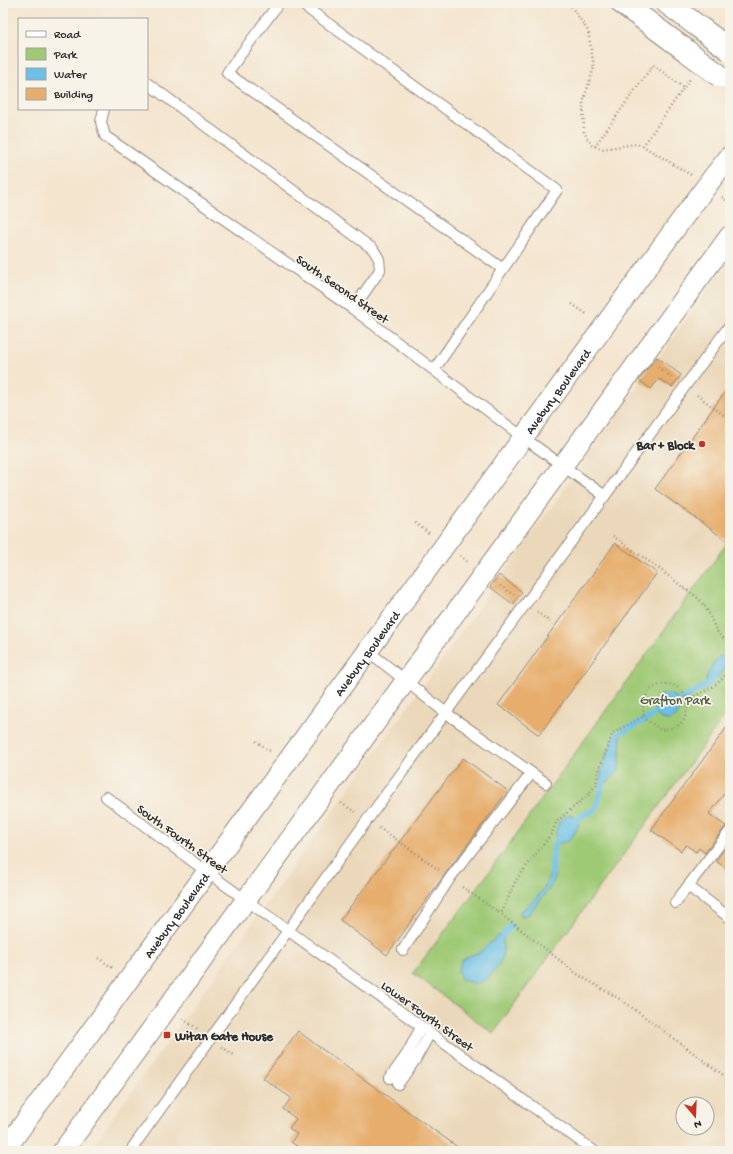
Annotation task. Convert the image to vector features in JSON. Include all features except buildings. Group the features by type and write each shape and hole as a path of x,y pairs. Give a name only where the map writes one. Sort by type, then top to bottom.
{"street":[{"path":"622,3 725,80"},
{"path":"667,3 730,50"},
{"name":"Avebury Boulevard","path":"4,1151 685,215 716,185 730,156"},
{"path":"63,1151 728,240"}],"lane":[{"path":"279,3 227,73 503,269"},
{"path":"300,3 557,190 434,370"},
{"path":"148,84 373,249 380,259 380,270 352,309"},
{"name":"South Second Street","path":"104,110 101,122 105,136 352,309 524,438 605,496"},
{"path":"136,1151 133,1147 288,930 730,325"},
{"path":"368,651 446,713 546,784"},
{"path":"403,950 450,878 531,774"},
{"name":"South Fourth Street","path":"106,797 246,900"},
{"path":"675,903 730,831"},
{"path":"688,886 730,918"},
{"name":"Lower Fourth Street","path":"246,900 594,1151"},
{"path":"394,1081 415,1060 426,1030"}],"path":[{"path":"569,3 588,31 594,67 583,103 584,132 591,145 602,149 636,144 643,146 693,176"},
{"path":"596,146 653,65 684,88"},
{"path":"643,146 693,75"},
{"path":"716,185 730,203"},
{"path":"613,536 701,601 708,610 711,620 719,633 726,641 730,641"},
{"path":"688,700 714,686 724,677 730,666"},
{"path":"668,684 674,685 683,692 688,700 684,720 672,729 660,730 646,720 644,716 643,702 647,692 656,686 668,684"},
{"path":"501,914 516,880 552,833 556,822 588,795 596,786 598,772 613,733 644,716"},
{"path":"400,841 501,914 577,974 623,1001 730,1080"},
{"path":"727,1151 730,1147"}],"shaded area":[{"path":"730,258 730,1151 89,1151"}],"green space":[{"name":"Grafton Park","path":"730,539 730,709 493,1033 413,973 473,894"}],"water":[{"path":"720,656 729,659 722,672 710,683 706,680 708,673 717,658"},
{"path":"667,694 676,698 680,707 676,716 667,720 658,716 654,707 658,698"},
{"path":"618,734 621,737 619,770 608,782 602,783 600,779 602,769 613,739"},
{"path":"569,815 577,819 578,826 569,841 560,843 556,841 556,829 561,820"},
{"path":"552,866 555,875 552,884 528,915 521,916 520,912 535,900 544,888"},
{"path":"503,935 503,951 501,961 489,977 477,983 461,979 458,972 461,961 471,955 479,953 498,936"}],"waterway":[{"path":"672,705 710,683 714,678"},
{"path":"616,741 618,734 662,710"},
{"path":"573,824 580,817 594,810 605,776"},
{"path":"552,874 553,851 556,841 561,836"},
{"path":"503,935 511,926"}],"place":[{"name":"Bar + Block","path":"702,444"},
{"name":"Witan Gate House","path":"167,1035"}]}
